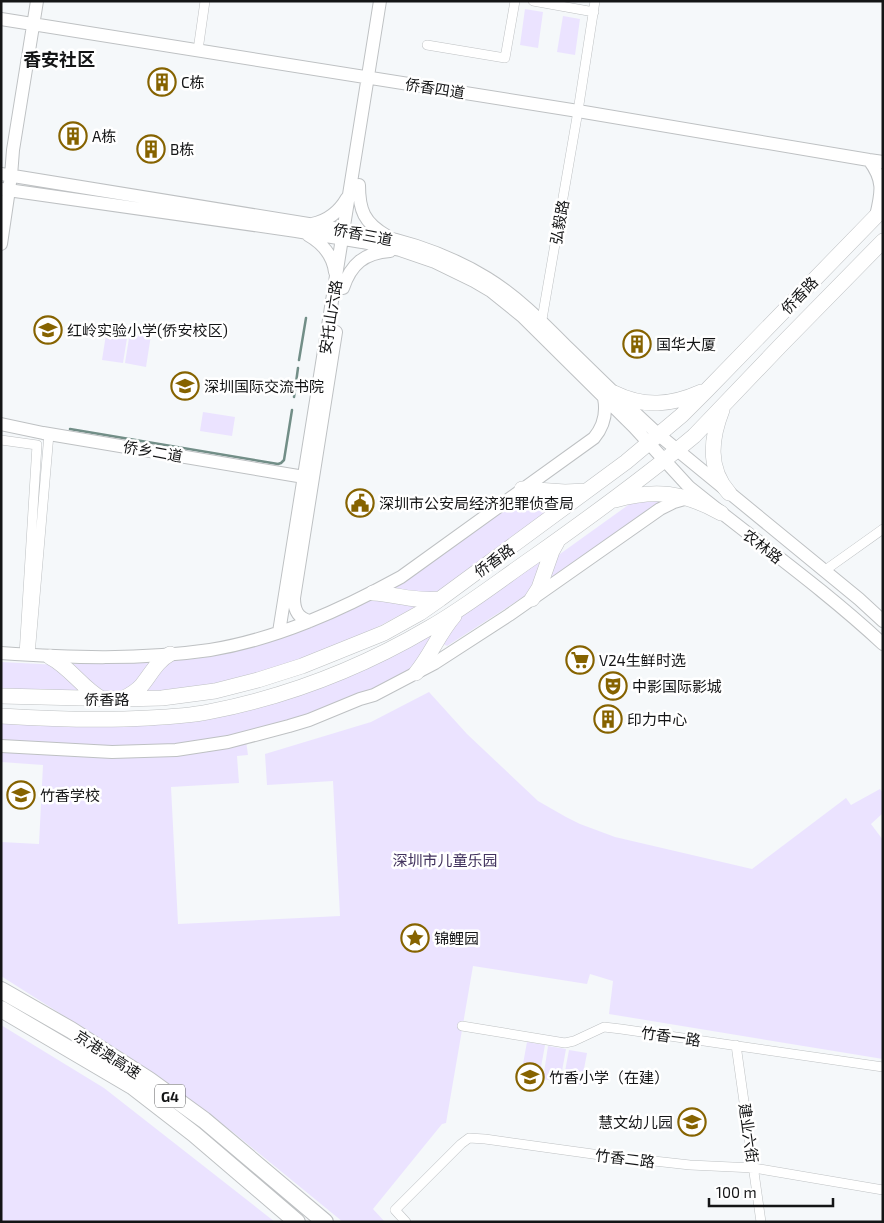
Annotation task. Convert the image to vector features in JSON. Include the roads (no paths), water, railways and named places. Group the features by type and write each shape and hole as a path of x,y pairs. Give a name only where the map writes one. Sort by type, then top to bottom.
{"highway":[{"name":"京港澳高速","path":"1,990 71,1030 149,1080 204,1120 325,1222"},
{"name":"京港澳高速","path":"1,1009 132,1086 194,1134 297,1222"}],"main road":[{"name":"侨香路","path":"1,696 122,700 162,698 215,691 302,666 384,632 420,613 586,491 682,416 879,212"},
{"name":"侨香路","path":"1,716 122,720 207,712 247,703 328,678 396,646 460,609 609,502 694,436 883,241"},
{"path":"609,396 635,401 670,403 708,390"},
{"path":"724,404 714,435 713,451 717,473 729,493"},
{"path":"522,489 565,492 586,491"},
{"path":"609,502 632,496 670,494 700,502 721,513"},
{"path":"532,600 540,588 552,551 560,538"},
{"path":"373,593 428,601 440,599"},
{"path":"416,673 460,609"},
{"path":"122,700 134,693 160,662 170,654"},
{"path":"50,656 60,662 92,693 102,699"}],"street":[{"path":"1,244 6,175 13,150 37,1"},
{"path":"198,50 205,1"},
{"name":"安托山六路","path":"372,78 380,1"},
{"name":"安托山六路","path":"279,632 304,477 339,284 372,78 389,1"},
{"path":"427,45 505,58 515,1"},
{"path":"533,1 594,12"},
{"name":"弘毅路","path":"541,327 595,1"},
{"name":"侨香四道","path":"1,19 578,111 883,162"},
{"path":"869,160 877,168 882,178 879,212"},
{"name":"侨香三道","path":"6,175 301,228"},
{"path":"301,228 333,215 354,188"},
{"path":"354,188 360,207 372,225 380,232 396,240"},
{"name":"侨香三道","path":"5,190 396,240 440,254 473,270 511,295 609,396 654,439"},
{"path":"301,228 326,250 333,264 339,284 347,277 353,267 368,256 377,252 389,251 408,253"},
{"name":"侨香三道","path":"347,235 435,262 474,281 541,327"},
{"name":"安托山六路","path":"310,620 305,620 298,615 294,598 339,284"},
{"path":"1,653 109,657 210,650 279,632 310,620 373,593 400,578 594,438 599,432 604,419 609,396"},
{"name":"侨乡二道","path":"1,424 49,434 304,477"},
{"path":"27,655 49,434"},
{"name":"农林路","path":"654,439 677,450 859,599 883,621"},
{"name":"农林路","path":"654,439 664,460 689,486 830,598 883,644"},
{"path":"1,440 37,446 27,655"},
{"path":"1,746 76,751 136,752 176,750 228,742 309,720 374,695 435,663 532,600 660,509 688,498"},
{"path":"824,571 883,529"},
{"name":"竹香一路","path":"462,1026 565,1043 574,1041 604,1027 883,1068"},
{"name":"建业六街","path":"736,1045 761,1222"},
{"name":"竹香二路","path":"406,1222 395,1210 469,1138 690,1166 754,1168 883,1190"}],"waterway":[{"path":"299,360 306,318"},
{"path":"294,397 298,368"},
{"path":"70,429 278,464 284,460 292,410"}],"place":[{"name":"C栋","path":"162,82"},
{"name":"A栋","path":"73,136"},
{"name":"B栋","path":"151,149"},
{"name":"红岭实验小学(侨安校区)","path":"48,330"},
{"name":"国华大厦","path":"637,344"},
{"name":"深圳国际交流书院","path":"185,386"},
{"name":"深圳市公安局经济犯罪侦查局","path":"360,503"},
{"name":"V24生鲜时选","path":"580,660"},
{"name":"中影国际影城","path":"613,686"},
{"name":"印力中心","path":"608,719"},
{"name":"竹香学校","path":"21,795"},
{"name":"锦鲤园","path":"415,938"},
{"name":"竹香小学（在建）","path":"530,1077"},
{"name":"慧文幼儿园","path":"692,1122"}],"district":[{"name":"香安社区","path":"59,59"}],"park label":[{"name":"深圳市儿童乐园","path":"445,860"}]}
